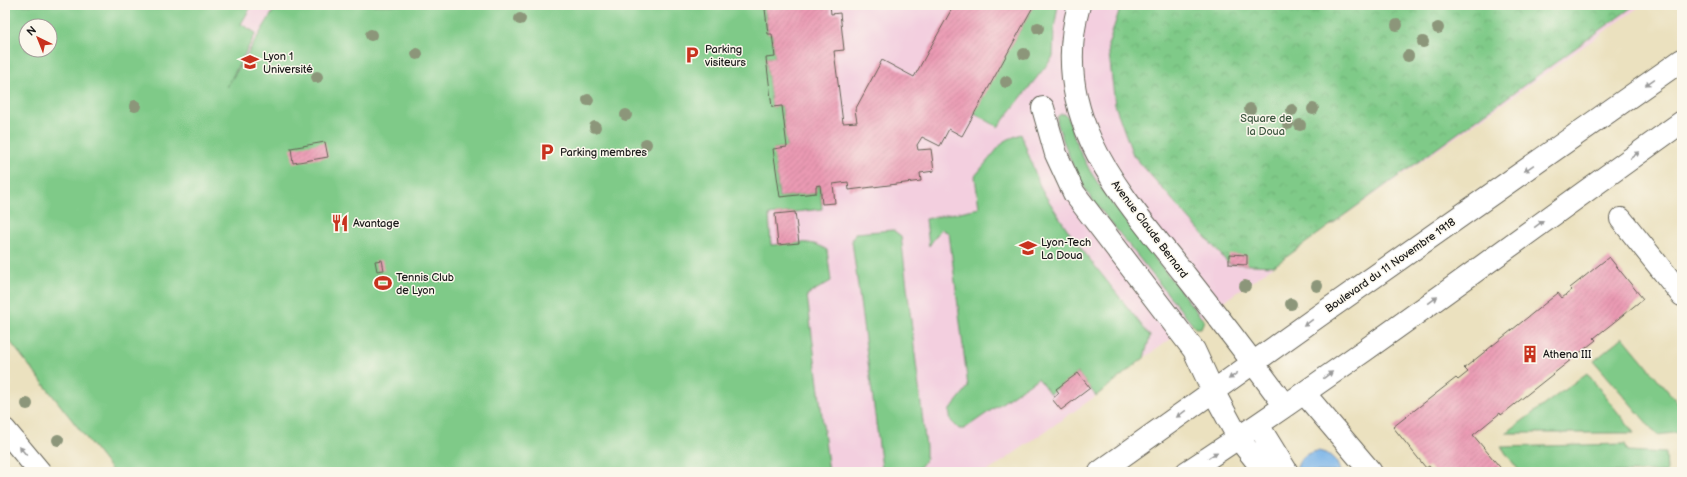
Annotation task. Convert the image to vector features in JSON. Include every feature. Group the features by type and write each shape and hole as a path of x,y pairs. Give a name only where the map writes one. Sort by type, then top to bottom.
{"street":[{"name":"Avenue Claude Bernard","path":"1079,5 1073,25 1072,68 1078,109 1092,147 1123,198 1254,362 1285,406"},
{"name":"Boulevard du 11 Novembre 1918","path":"1100,472 1682,60"},
{"path":"1043,108 1056,154 1074,193 1194,350 1213,391 1239,439 1265,472"},
{"path":"1187,472 1239,439 1682,122"},
{"path":"1621,219 1682,295"},
{"path":"1304,393 1371,472"},
{"path":"1258,425 1286,472"},
{"path":"5,430 40,472"}],"shaded area":[{"name":"Lyon-Tech La Doua","path":"71,5 1642,5 1144,358 1096,396 987,472 780,472 140,124"}],"green space":[{"name":"Tennis Club de Lyon","path":"5,5 252,5 241,24 256,33 227,87 277,5 764,5 768,34 772,34 775,57 766,58 772,107 782,106 787,147 774,149 779,197 816,193 816,186 820,185 822,209 769,215 771,245 807,243 821,246 827,250 831,281 807,295 829,472 113,472 5,335"},
{"path":"1034,5 1058,5 1054,30 1053,57 998,127 974,113"},
{"name":"Square de la Doua","path":"1121,5 1635,5 1274,266 1229,264 1133,155 1115,105 1108,45"},
{"path":"1061,114 1065,114 1068,117 1077,145 1090,171 1107,197 1204,321 1201,328 1195,328 1088,194 1074,169 1063,140 1057,122 1057,117"},
{"path":"1021,134 1041,189 1073,238 1150,336 1144,358 1096,396 1078,373 1050,394 1038,378 964,429 959,429 951,421 949,411 968,387 949,233 941,229 929,246 926,219 979,208 975,176 1004,141"},
{"path":"893,230 901,236 926,447 926,459 920,467 906,472 895,472 882,468 852,241 855,233"},
{"path":"1623,337 1681,407 1682,406 1682,432 1657,435 1594,361"},
{"path":"1587,373 1634,433 1506,433"},
{"path":"1625,444 1628,451 1666,453 1667,472 1520,472 1501,447"}],"water":[{"path":"1318,451 1330,455 1337,464 1340,472 1296,472 1297,467 1303,457"}],"building":[{"path":"795,5 830,5 831,14 840,13 844,50 834,51 843,123 857,122 855,110 882,60 914,77 954,5 1034,5 962,136 949,129 940,146 922,137 917,145 918,150 931,149 934,171 920,173 921,181 849,190 848,182 833,184 835,203 822,204 820,185 816,186 816,193 780,197 773,149 787,147 782,106 772,107 766,58 775,57 772,34 768,34 765,9"},
{"path":"325,142 328,157 293,163 291,148"},
{"path":"795,212 799,243 778,245 775,214"},
{"path":"1229,254 1247,255 1247,265 1229,264"},
{"path":"1609,257 1643,299 1594,338 1596,340 1505,412 1501,415 1500,413 1473,435 1504,472 1434,472 1429,466 1426,468 1393,427 1456,378 1458,380 1468,372 1464,368 1558,293 1562,298 1572,290 1570,288"},
{"path":"382,260 384,270 377,271 375,261"},
{"path":"1078,373 1090,388 1061,410 1052,399 1059,393 1056,389"}],"place":[{"name":"Parking visiteurs","path":"692,55"},
{"name":"Lyon 1 Université","path":"250,62"},
{"name":"Parking membres","path":"547,152"},
{"name":"Avantage","path":"340,223"},
{"name":"Lyon-Tech La Doua","path":"1028,248"},
{"name":"Tennis Club de Lyon","path":"383,283"},
{"name":"Athena III","path":"1530,354"}]}
